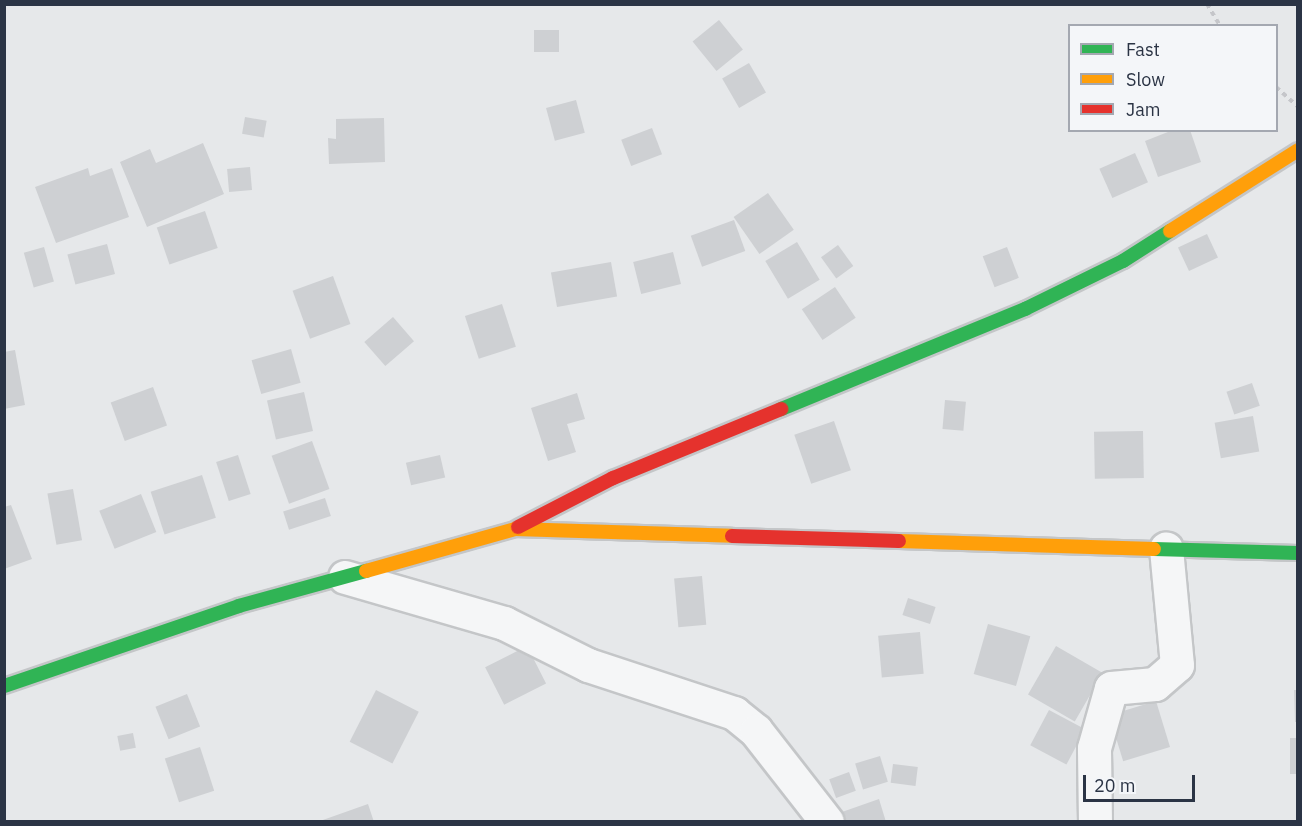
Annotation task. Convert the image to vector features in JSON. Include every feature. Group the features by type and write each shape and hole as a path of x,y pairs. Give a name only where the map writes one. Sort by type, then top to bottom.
{"street":[{"path":"4,686 239,606 515,529 623,473 1026,309 1123,261 1298,150"},
{"path":"515,529 1298,553"},
{"path":"1095,822 1094,748 1111,688 1155,684 1177,665 1166,549"},
{"path":"345,577 504,622 588,665 734,713 756,731 827,822"}],"path":[{"path":"1207,4 1219,24"},
{"path":"1278,89 1298,107"}],"building":[{"path":"719,20 743,50 716,71 693,41"},
{"path":"534,30 559,30 559,52 534,52"},
{"path":"749,63 766,92 739,108 722,78"},
{"path":"576,100 585,133 555,141 546,108"},
{"path":"245,117 267,121 264,138 242,134"},
{"path":"384,118 385,162 329,164 328,138 336,139 336,119"},
{"path":"652,128 662,154 631,166 621,140"},
{"path":"1168,132 1191,132 1201,162 1158,177 1145,141"},
{"path":"203,143 224,194 147,227 120,162 150,149 156,163"},
{"path":"1135,153 1148,182 1112,198 1099,169"},
{"path":"250,167 252,190 229,192 227,169"},
{"path":"88,168 90,176 112,168 129,217 56,243 35,187"},
{"path":"768,193 794,230 759,254 734,217"},
{"path":"205,211 218,248 169,264 157,228"},
{"path":"734,220 745,251 702,267 691,236"},
{"path":"1207,234 1218,258 1189,271 1178,248"},
{"path":"797,242 820,280 788,299 765,261"},
{"path":"107,244 115,274 75,285 67,255"},
{"path":"838,245 853,266 836,278 821,257"},
{"path":"44,247 54,282 34,287 24,253"},
{"path":"1007,247 1019,278 995,287 983,256"},
{"path":"673,252 681,284 641,294 633,262"},
{"path":"611,262 617,296 557,307 551,273"},
{"path":"333,276 350,324 310,339 293,291"},
{"path":"835,287 856,318 823,340 802,309"},
{"path":"502,304 516,347 479,359 465,316"},
{"path":"393,317 414,341 385,366 364,342"},
{"path":"291,349 301,383 261,394 252,360"},
{"path":"15,350 25,405 4,409 4,352"},
{"path":"1252,383 1260,406 1234,414 1226,392"},
{"path":"153,387 167,426 125,441 111,402"},
{"path":"304,392 313,431 276,440 267,401"},
{"path":"577,393 585,419 567,424 576,452 548,461 531,408"},
{"path":"945,400 966,402 963,431 942,429"},
{"path":"1253,416 1259,451 1221,458 1215,423"},
{"path":"834,421 851,470 811,484 794,435"},
{"path":"1143,431 1144,478 1095,479 1094,432"},
{"path":"312,441 329,489 289,504 272,456"},
{"path":"238,455 251,494 229,501 216,462"},
{"path":"440,455 445,477 411,485 406,463"},
{"path":"202,475 216,518 165,534 151,492"},
{"path":"73,489 82,540 56,545 47,494"},
{"path":"141,494 156,532 115,549 99,511"},
{"path":"325,498 331,516 289,530 283,512"},
{"path":"11,505 32,559 4,569 4,507"},
{"path":"702,576 706,625 678,627 674,578"},
{"path":"908,598 936,607 930,624 902,615"},
{"path":"988,624 1030,636 1016,686 974,674"},
{"path":"920,632 924,674 882,678 878,636"},
{"path":"527,646 546,683 504,705 485,667"},
{"path":"1056,646 1103,673 1075,721 1028,694"},
{"path":"376,690 419,712 392,763 350,742"},
{"path":"1294,690 1298,690 1298,722 1295,722"},
{"path":"187,694 200,726 169,739 155,707"},
{"path":"1156,701 1170,747 1123,761 1109,715"},
{"path":"1049,710 1085,729 1066,765 1030,745"},
{"path":"133,733 136,748 120,751 117,736"},
{"path":"1290,738 1298,738 1298,774 1290,774"},
{"path":"200,747 214,791 179,802 165,758"},
{"path":"880,756 888,782 863,789 855,764"},
{"path":"893,764 918,767 915,786 891,783"},
{"path":"849,772 856,791 836,798 829,779"},
{"path":"879,799 886,822 845,822 842,812"},
{"path":"368,804 374,822 320,822 320,821"}],"traffic: fast":[{"path":"781,409 1025,309 1123,261 1170,231"},
{"path":"1154,549 1298,553"},
{"path":"4,686 239,606 366,571"}],"traffic: slow":[{"path":"1170,231 1298,150"},
{"path":"366,571 515,529 732,536"},
{"path":"899,541 1154,549"}],"traffic: jam":[{"path":"518,527 613,478 781,409"},
{"path":"732,536 899,541"}]}
